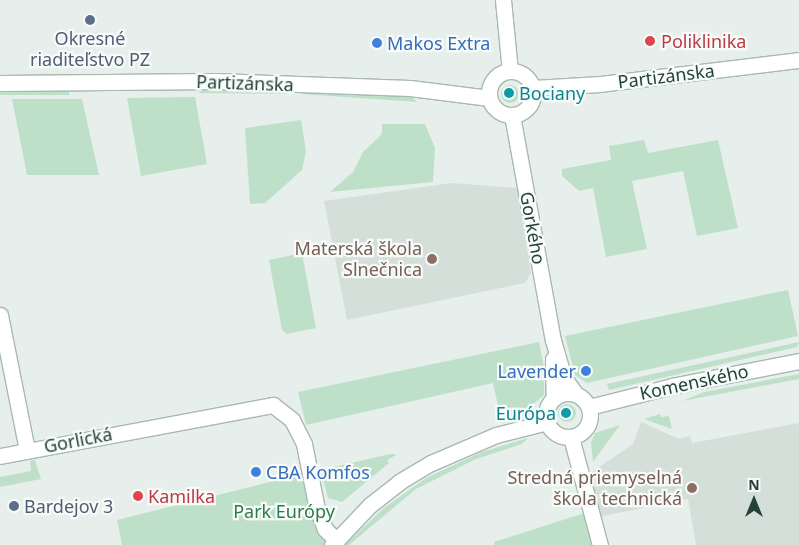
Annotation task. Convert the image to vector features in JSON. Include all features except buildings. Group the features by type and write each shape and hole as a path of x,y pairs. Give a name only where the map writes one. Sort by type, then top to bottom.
{"street":[{"path":"503,0 510,71"},
{"name":"Partizánska","path":"533,88 600,84 799,60"},
{"path":"510,71 522,74 533,88 531,103 526,109 512,115 498,111 490,98 493,80 510,71"},
{"name":"Partizánska","path":"0,83 216,81 410,88 490,98"},
{"name":"Gorkého","path":"512,115 553,340 564,378 575,394"},
{"name":"Gorlická","path":"0,315 27,450 264,405 283,410 292,420 304,444 317,509 324,528 334,542"},
{"name":"Gorkého","path":"553,340 554,398"},
{"name":"Komenského","path":"589,407 672,386 799,360"},
{"path":"568,392 575,394 589,407 588,425 571,437 559,435 547,422 547,409 554,398 568,392"},
{"path":"334,542 370,505 399,482 431,463 496,435 547,422"},
{"path":"571,437 600,545"},
{"path":"0,456 27,450"}],"shaded area":[{"name":"Materská škola Slnečnica","path":"452,183 517,188 531,273 525,283 347,320 324,201"},
{"name":"Stredná priemyselná škola technická","path":"641,422 679,439 690,436 692,443 799,423 799,545 696,545 688,499 593,518 583,478 633,444"}],"green space":[{"path":"510,85 516,88 519,94 516,100 510,103 504,100 501,94 504,88"},
{"path":"207,88 282,90 288,94 198,93"},
{"path":"0,89 69,89 69,95 0,95"},
{"path":"307,91 412,97 417,102 301,94"},
{"path":"195,97 207,164 141,176 127,98"},
{"path":"12,99 82,99 99,175 27,175"},
{"path":"301,120 306,151 302,170 265,203 250,204 245,128"},
{"path":"382,124 425,124 435,148 433,182 330,192 353,172 363,152 382,134"},
{"path":"644,140 648,153 718,140 738,228 697,236 683,171 632,181 647,249 606,257 593,188 579,191 562,176 562,169 611,160 609,146"},
{"path":"302,253 316,328 287,334 282,330 269,260"},
{"path":"788,290 798,336 587,383 575,375 565,336"},
{"path":"539,342 544,368 544,395 525,411 501,419 493,383 306,425 298,392"},
{"path":"799,342 797,347 609,390 607,384"},
{"path":"799,374 799,379 682,401 704,392"},
{"path":"563,404 571,404 576,409 574,420 563,422 558,417 558,409"},
{"path":"660,414 661,417 669,416 672,429 644,419"},
{"path":"620,425 593,462 591,443 595,433"},
{"path":"528,438 522,444 476,459 416,489 349,545 345,545 384,508 426,478 482,452"},
{"path":"390,454 396,455 387,460 389,463 342,502 328,498 322,474 325,469"},
{"path":"35,460 41,479 0,487 0,477 31,471 30,461"},
{"name":"Park Európy","path":"310,472 332,545 122,545 117,520"},
{"path":"591,511 601,545 495,545 494,542"}],"place":[{"name":"Okresné riaditeľstvo PZ","path":"90,20"},
{"name":"Poliklinika","path":"650,41"},
{"name":"Makos Extra","path":"377,43"},
{"name":"Bociany","path":"509,93"},
{"name":"Materská škola Slnečnica","path":"432,259"},
{"name":"Lavender","path":"586,371"},
{"name":"Európa","path":"566,413"},
{"name":"CBA Komfos","path":"256,472"},
{"name":"Stredná priemyselná škola technická","path":"692,488"},
{"name":"Kamilka","path":"138,496"},
{"name":"Bardejov 3","path":"14,506"}]}
